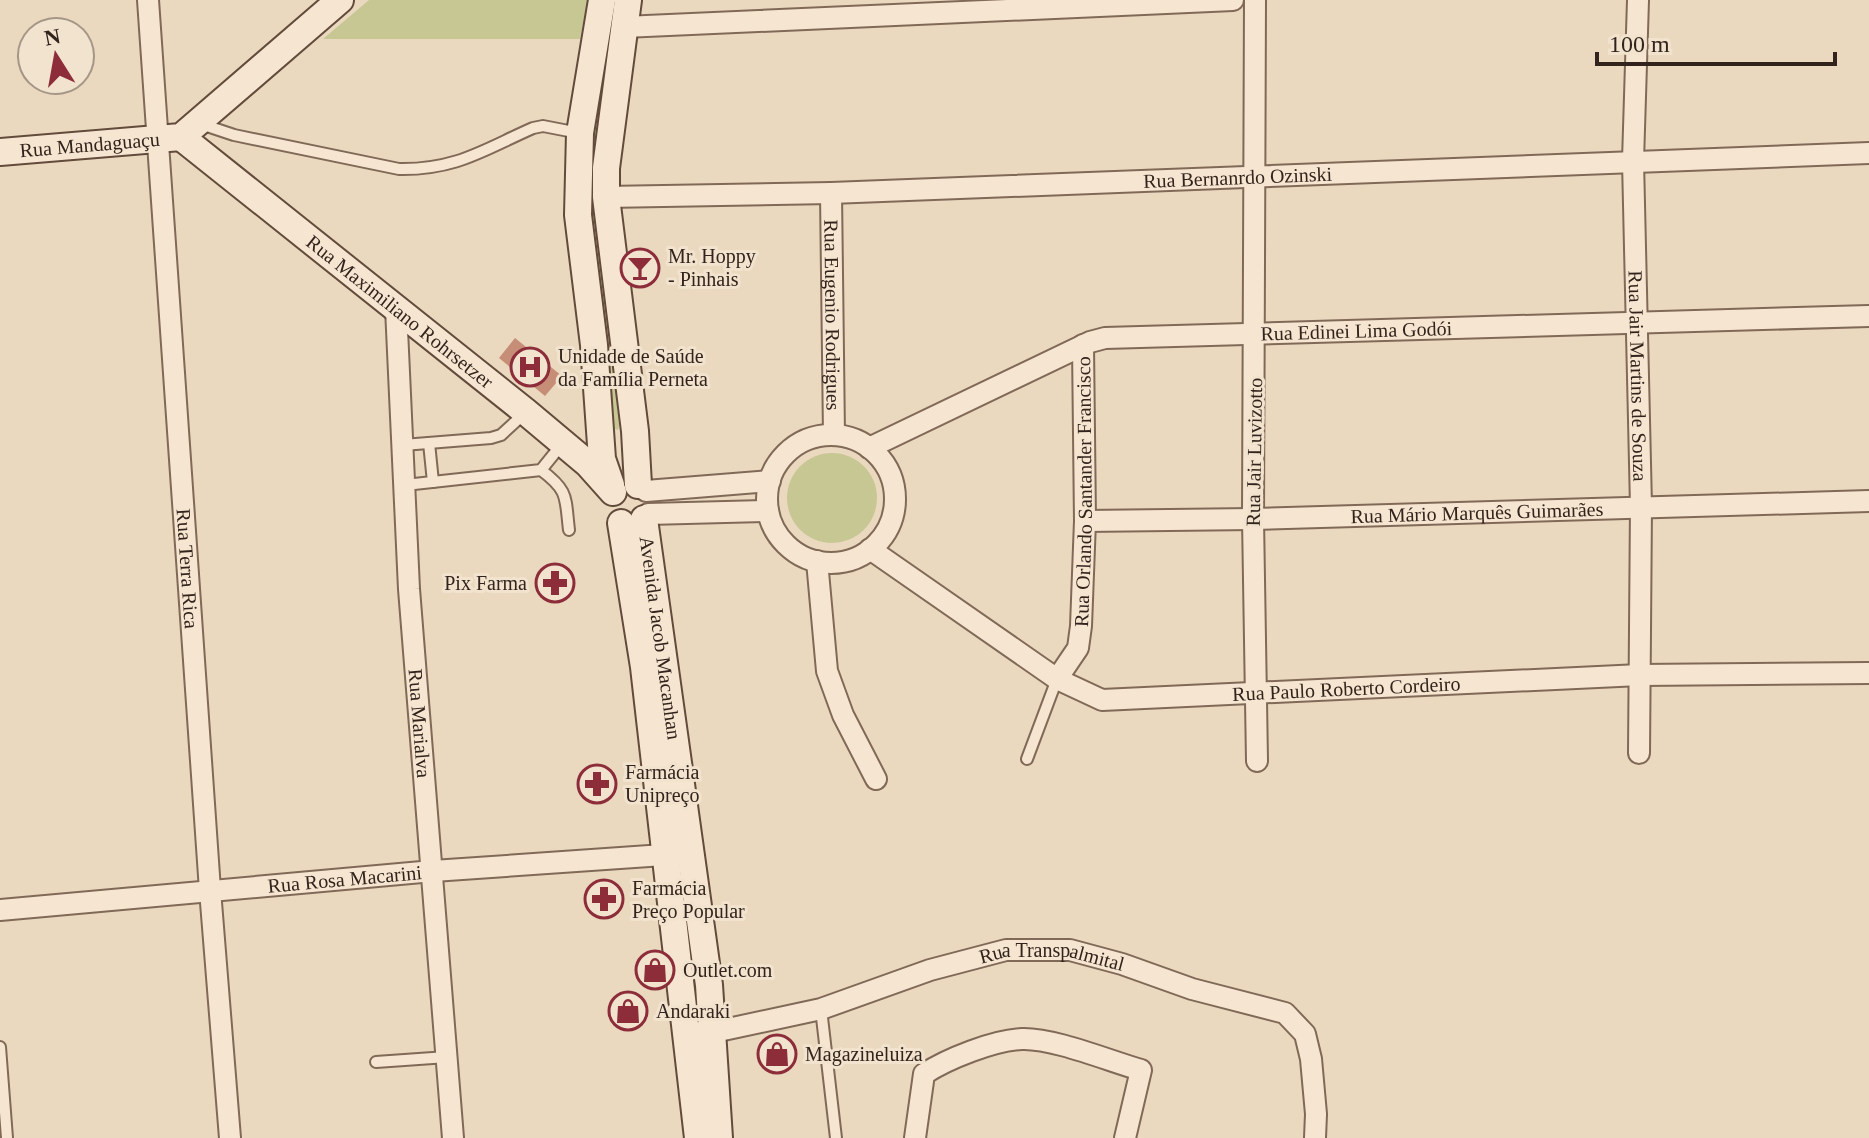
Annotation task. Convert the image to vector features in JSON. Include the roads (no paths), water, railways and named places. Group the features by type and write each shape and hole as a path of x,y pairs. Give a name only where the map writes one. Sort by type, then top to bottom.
{"main road":[{"path":"179,134 340,0"},
{"path":"602,0 580,133 578,215 602,432 602,459 613,492 624,484 640,506"},
{"name":"Avenida Jacob Macanhan","path":"628,0 606,168 606,197 635,431 644,667 677,854 714,1032 719,1138"},
{"name":"Rua Mandaguaçu","path":"0,152 179,134"},
{"name":"Rua Maximiliano Rohrsetzer","path":"179,134 526,412 588,464 613,492"},
{"path":"602,432 616,436 635,431"},
{"name":"Avenida Jacob Macanhan","path":"677,854 687,1032 698,1138"}],"street":[{"name":"Rua Terra Rica","path":"148,0 179,134 210,890 230,1138"},
{"path":"624,27 1233,0"},
{"name":"Rua Jair Luvizotto","path":"1255,0 1253,519 1257,761"},
{"name":"Rua Jair Martins de Souza","path":"1638,0 1633,161 1641,506 1639,753"},
{"name":"Rua Bernanrdo Ozinski","path":"606,197 831,193 1869,153"},
{"name":"Rua Eugenio Rodrigues","path":"831,193 834,435"},
{"name":"Rua Marialva","path":"396,308 409,589 453,1138"},
{"name":"Rua Edinei Lima Godói","path":"869,448 1083,345 1105,338 1869,316"},
{"name":"Rua Orlando Santander Francisco","path":"1057,679 1078,648 1081,626 1085,521 1083,345"},
{"path":"834,435 852,439 869,448 888,470 895,497 889,525 870,549 842,561 817,561 785,543 774,529 768,511 770,481 780,460 810,438 834,435"},
{"path":"640,506 770,481"},
{"name":"Rua Mário Marquês Guimarães","path":"1085,521 1869,501"},
{"path":"640,506 768,511"},
{"name":"Rua Paulo Roberto Cordeiro","path":"870,549 1057,679 1102,700 1640,675 1869,673"},
{"path":"817,561 827,671 843,715 876,779"},
{"name":"Rua Rosa Macarini","path":"0,910 433,871 677,854"},
{"name":"Rua Transpalmital","path":"687,1032 714,1032 821,1009 930,970 1006,950 1070,950 1122,964 1192,989 1285,1013 1305,1034 1315,1100 1315,1138"},
{"path":"915,1138 924,1074 940,1063 1023,1039 1057,1045 1141,1070 1125,1138"}],"lane":[{"path":"179,134 244,137 399,169 425,169 457,163 533,128 543,126 580,133"},
{"path":"403,445 491,438 501,435 526,412"},
{"path":"429,443 433,482"},
{"path":"541,470 563,443"},
{"path":"405,485 541,470 560,484 564,491 569,530"},
{"path":"1027,759 1057,679"},
{"path":"821,1009 836,1138"},
{"path":"0,1047 7,1138"},
{"path":"376,1062 447,1057"}],"place":[{"name":"Mr. Hoppy - Pinhais","path":"640,268"},
{"name":"Unidade de Saúde da Família Perneta","path":"530,367"},
{"name":"Pix Farma","path":"555,583"},
{"name":"Farmácia Unipreço","path":"597,784"},
{"name":"Farmácia Preço Popular","path":"604,899"},
{"name":"Outlet.com","path":"655,970"},
{"name":"Andaraki","path":"628,1011"},
{"name":"Magazineluiza","path":"777,1054"}]}
